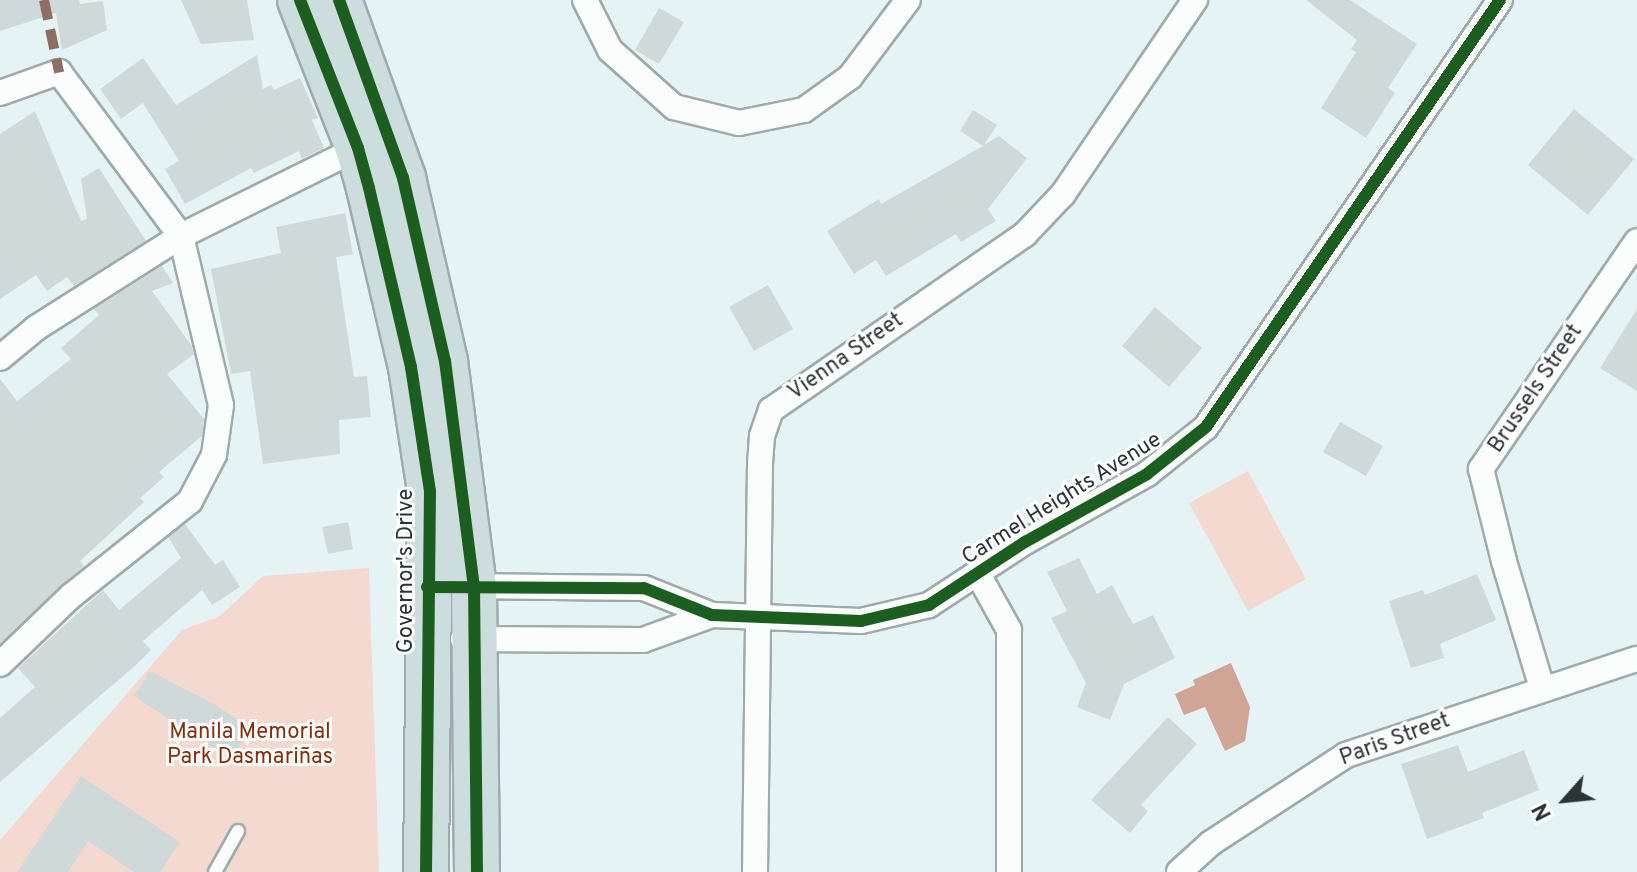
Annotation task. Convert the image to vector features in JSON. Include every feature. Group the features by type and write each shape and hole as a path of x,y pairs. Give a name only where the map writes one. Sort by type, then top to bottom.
{"highway":[{"name":"Governor's Drive","path":"300,0 374,140 427,275 445,361 474,586 477,872"},
{"name":"Governor's Drive","path":"339,0 374,140 430,491 426,639 426,872"}],"street":[{"path":"585,0 610,50 674,107 739,123 804,110 850,77 908,0"},
{"name":"Vienna Street","path":"755,872 760,464 762,436 771,410 1025,234 1063,194 1195,0"},
{"name":"Carmel Heights Avenue","path":"427,587 644,588 712,615 861,621 929,605 979,576 1025,542 1147,474 1206,427 1500,0"},
{"path":"0,93 59,72 181,236 221,405 214,455 190,501 71,596 0,664"},
{"path":"0,358 36,328 181,236 374,140"},
{"name":"Brussels Street","path":"1542,688 1504,561 1481,469 1628,272 1637,241"},
{"path":"979,576 1009,630 1009,872"},
{"name":"Carmel Heights Avenue","path":"426,639 643,640 712,615"},
{"name":"Paris Street","path":"1179,872 1211,843 1286,791 1346,755 1637,659"}],"lane":[{"path":"215,872 238,831"}],"green space":[{"path":"1248,471 1306,579 1248,611 1189,503"},
{"name":"Manila Memorial Park Dasmariñas","path":"369,568 379,872 0,872 0,840 182,630 220,616 263,576"}],"shaded area":[{"path":"1231,663 1250,707 1245,741 1225,751 1205,707 1184,715 1175,694 1195,685 1193,680"}],"building":[{"path":"0,0 79,0 80,4 103,1 107,30 62,50 56,13 0,31"},
{"path":"181,0 247,0 254,40 201,44"},
{"path":"1306,0 1350,0 1417,44 1388,88 1395,93 1366,138 1321,108 1356,52 1351,49 1357,40"},
{"path":"659,8 684,22 659,64 635,50"},
{"path":"257,55 263,89 271,85 274,90 300,78 318,118 312,120 324,148 302,159 299,151 254,173 251,168 185,204 165,169 179,161 143,103 121,119 100,89 143,58 176,105"},
{"path":"1574,109 1634,159 1588,215 1528,165"},
{"path":"973,110 997,125 984,145 999,136 1027,158 988,209 996,221 961,242 956,234 886,276 876,260 854,274 827,231 879,199 881,204 983,146 960,131"},
{"path":"35,111 81,221 87,219 81,179 99,168 146,241 74,286 67,277 47,291 36,275 0,299 0,134"},
{"path":"345,213 353,254 336,257 354,377 367,376 371,417 339,420 340,454 263,464 250,371 231,374 211,269 281,253 276,227"},
{"path":"162,266 173,283 152,291 191,345 194,354 167,374 204,419 202,436 159,472 164,477 140,498 144,502 80,561 84,566 0,643 0,379 17,401 71,359 61,348 99,315 94,309"},
{"path":"768,285 793,329 754,351 729,307"},
{"path":"1155,307 1202,348 1169,387 1122,346"},
{"path":"1637,309 1637,391 1600,368"},
{"path":"1340,422 1383,446 1366,476 1323,452"},
{"path":"348,522 353,549 328,554 322,527"},
{"path":"185,524 215,565 223,560 240,587 212,605 202,590 143,641 151,650 137,664 0,782 0,718 35,687 18,668 103,590 119,610 181,558 168,537"},
{"path":"1079,558 1097,594 1112,585 1133,624 1153,615 1175,658 1124,684 1110,720 1077,707 1086,683 1051,618 1067,611 1047,572"},
{"path":"1477,574 1496,620 1440,644 1444,658 1411,668 1389,601 1423,590 1425,595"},
{"path":"150,671 216,705 251,729 231,760 134,696"},
{"path":"1168,717 1197,744 1141,805 1148,811 1130,833 1091,800"},
{"path":"1458,745 1468,772 1524,750 1539,790 1482,813 1484,818 1427,839 1401,764"},
{"path":"81,776 180,842 160,872 134,872 88,841 68,872 17,872"}],"marked path":[{"path":"44,0 59,72"}],"cycle path":[{"path":"300,0 358,148 369,188 411,367 430,491 426,872"},
{"path":"339,0 403,178 445,361 474,586 477,872"},
{"path":"427,587 644,588 712,615 861,621 929,605 1025,542 1147,474 1206,427 1500,0"}]}
